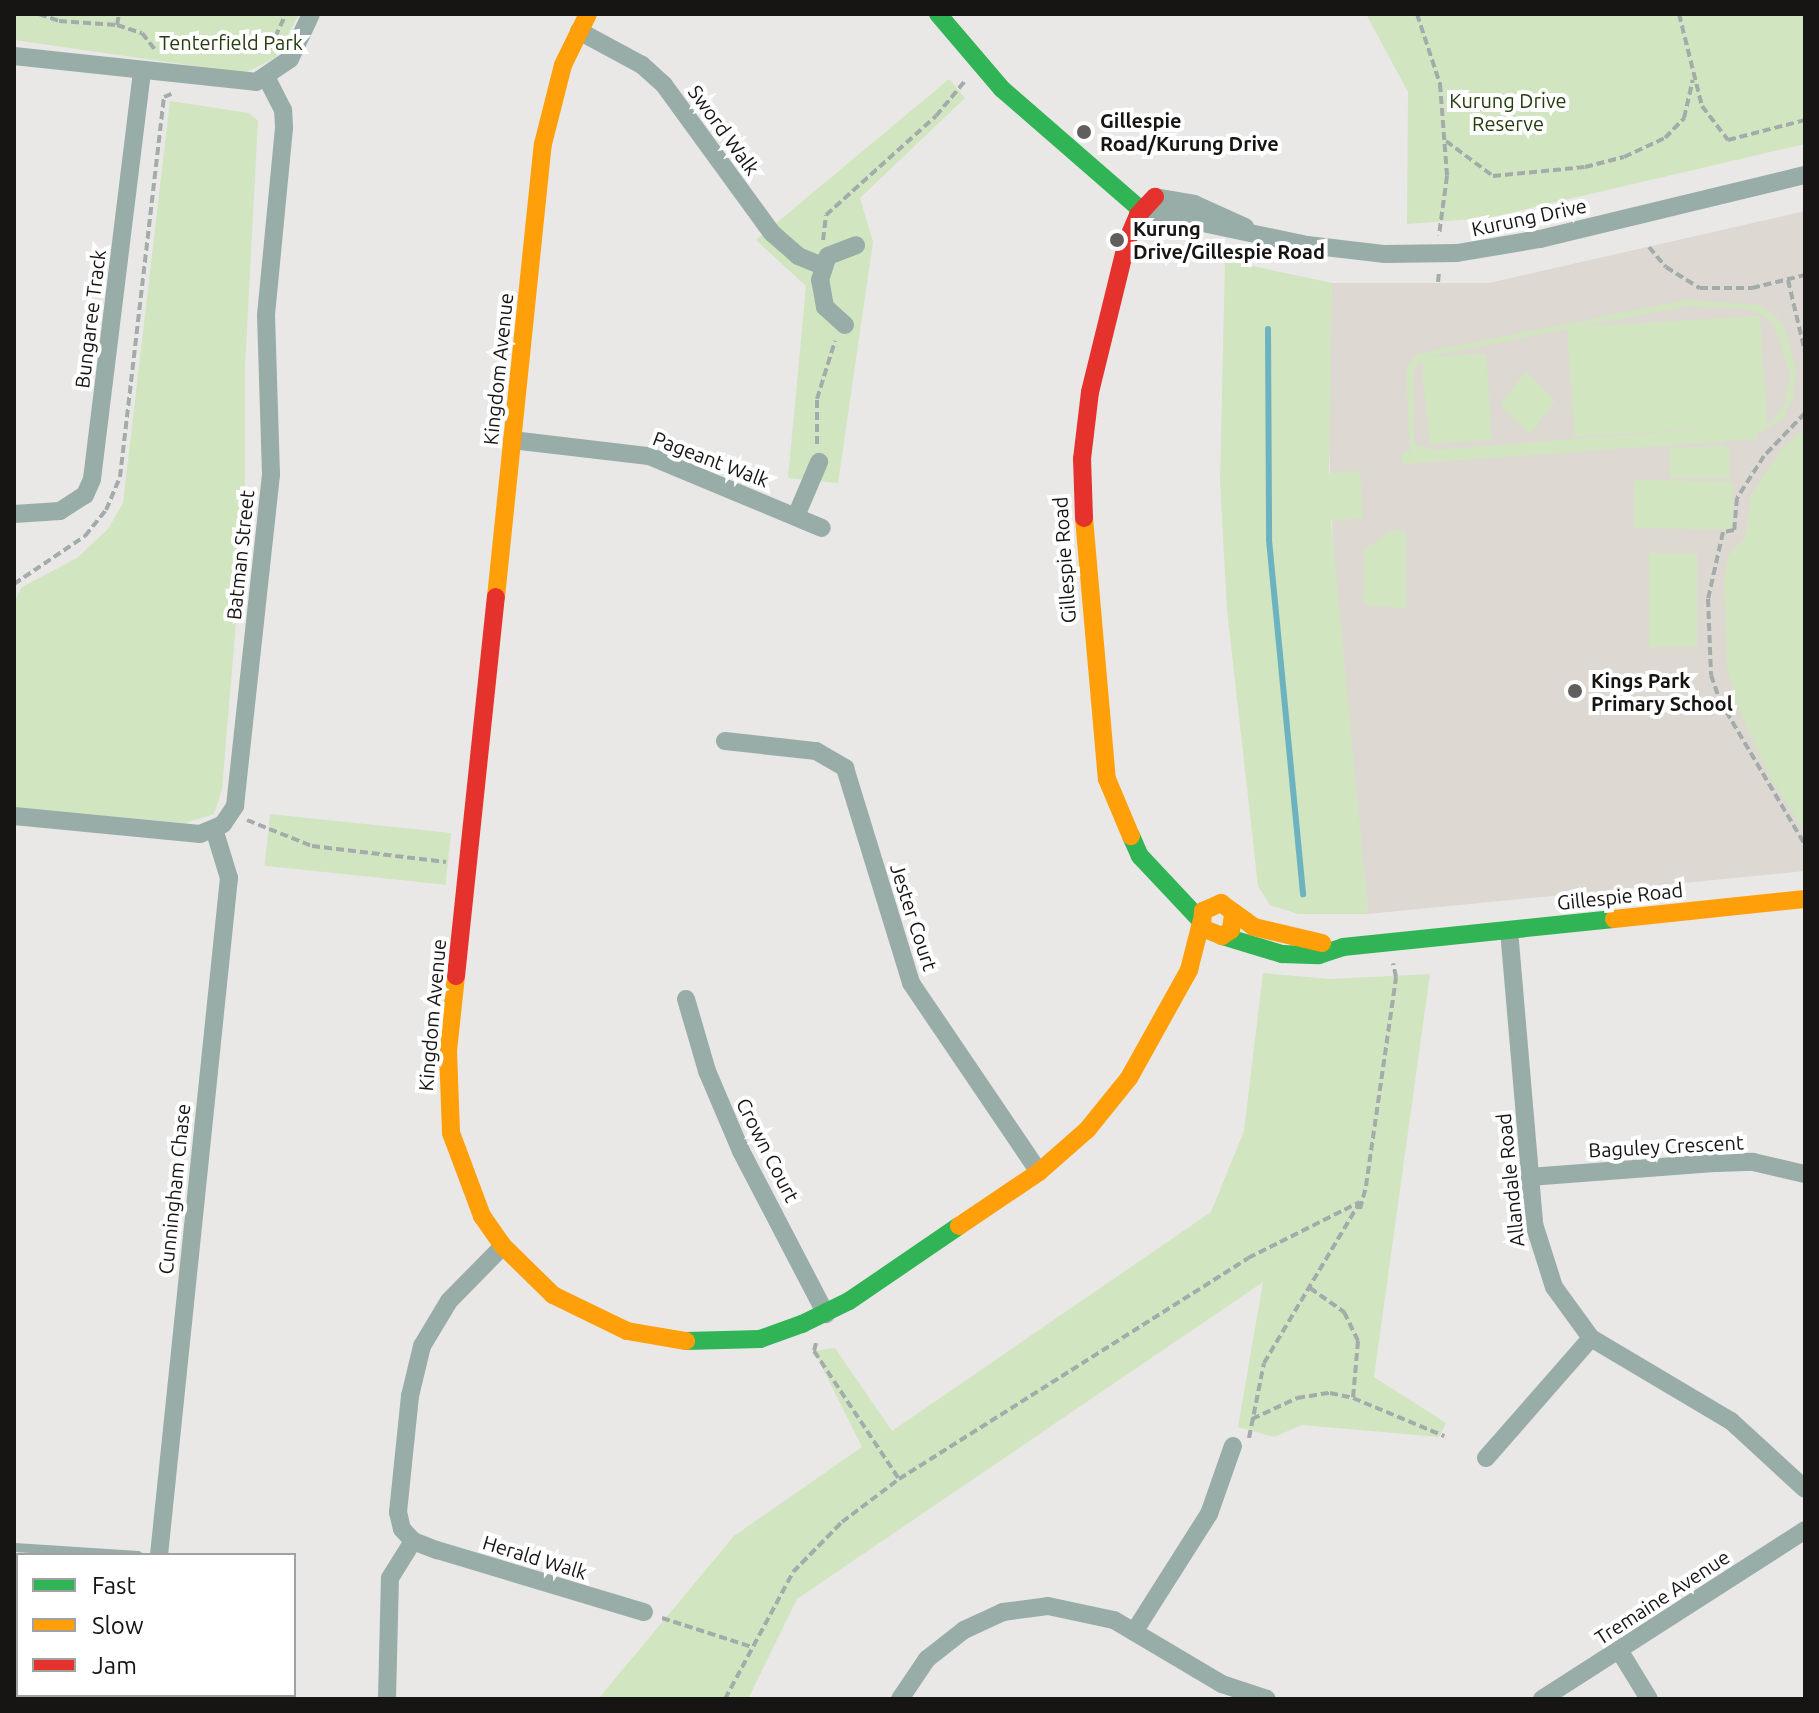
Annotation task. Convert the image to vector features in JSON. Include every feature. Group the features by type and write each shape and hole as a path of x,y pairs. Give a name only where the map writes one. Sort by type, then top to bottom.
{"street":[{"path":"14,56 244,83 267,79 290,59 311,14"},
{"name":"Kingdom Avenue","path":"588,14 551,102 543,144 468,862 447,1105 469,1191 503,1246 573,1308 655,1338 706,1344 746,1341 826,1314 1039,1172 1087,1130 1127,1081 1189,970 1204,916"},
{"path":"938,14 980,64 1056,134 1150,208"},
{"name":"Sword Walk","path":"579,31 642,65 664,85 772,233 798,256 823,266"},
{"name":"Bungaree Track","path":"14,514 60,511 85,495 92,479 142,71"},
{"name":"Batman Street","path":"231,815 271,474 266,315 284,127 283,110 267,79"},
{"name":"Kurung Drive","path":"1150,208 1208,208 1258,234 1346,251 1439,254 1540,239 1805,175"},
{"name":"Gillespie Road","path":"1150,208 1127,241 1119,285 1090,392 1082,501 1101,754 1129,831 1159,881 1204,916"},
{"path":"845,325 825,307 823,266 828,256 856,245"},
{"name":"Pageant Walk","path":"512,440 649,456 822,528"},
{"path":"796,516 819,462"},
{"name":"Jester Court","path":"725,741 816,751 845,768 911,983 1039,1172"},
{"path":"14,816 189,834 214,829 231,815"},
{"name":"Cunningham Chase","path":"159,1553 229,878 214,829"},
{"name":"Gillespie Road","path":"1221,937 1301,956 1343,947 1805,899"},
{"path":"1221,903 1233,914 1231,930 1221,937 1205,932 1204,916 1221,903"},
{"name":"Gillespie Road","path":"1233,914 1254,927 1343,947"},
{"name":"Allandale Road","path":"1509,930 1529,1177 1544,1267 1591,1338 1731,1421 1805,1489"},
{"name":"Kingdom Avenue","path":"1189,970 1221,937"},
{"name":"Crown Court","path":"686,999 730,1128 826,1314"},
{"name":"Baguley Crescent","path":"1529,1177 1717,1163 1764,1164 1805,1174"},
{"path":"387,1699 390,1578 413,1541 402,1529 398,1512 410,1396 422,1346 449,1301 503,1246"},
{"path":"1486,1458 1591,1338"},
{"path":"1134,1632 1209,1514 1241,1444"},
{"name":"Tremaine Avenue","path":"1542,1699 1805,1530"},
{"name":"Herald Walk","path":"413,1541 644,1612"},
{"path":"900,1699 927,1659 946,1641 1003,1612 1063,1607 1114,1620 1222,1684 1267,1699"},
{"path":"1619,1650 1649,1699"}],"lane":[{"path":"14,1547 107,1553"}],"path":[{"path":"39,14 59,21 117,25 119,14"},
{"path":"265,57 286,14"},
{"path":"1417,14 1440,84 1446,141 1438,282"},
{"path":"1679,14 1693,80 1702,106 1728,140 1805,120"},
{"path":"823,266 826,215 936,116 980,64"},
{"path":"1446,141 1493,176 1538,175 1598,163 1665,138 1684,118 1693,80"},
{"path":"1649,247 1666,267 1700,288 1752,288 1805,275"},
{"path":"1788,280 1805,352"},
{"path":"819,462 817,399 829,350 845,325"},
{"path":"1805,413 1764,456 1737,498 1734,530 1723,532 1708,599 1711,675 1720,701 1805,845"},
{"path":"231,815 269,825 312,846 468,862"},
{"path":"1360,1202 1360,1209 1396,977 1390,943"},
{"path":"1241,1444 1252,1419 1264,1363 1360,1202"},
{"path":"725,1699 793,1572 842,1522 899,1479 1248,1258 1360,1202"},
{"path":"1310,1288 1344,1312 1358,1341 1353,1398"},
{"path":"826,1314 814,1351 899,1479"},
{"path":"1252,1419 1313,1394 1353,1398 1444,1436"},
{"path":"644,1612 752,1647"}],"shaded area":[{"name":"Kings Park Primary School","path":"1805,211 1805,871 1368,914 1334,578 1327,386 1332,283 1489,283"}],"green space":[{"name":"Tenterfield Park","path":"14,14 299,14 275,58 244,73 14,40"},
{"name":"Kurung Drive Reserve","path":"1366,14 1805,14 1805,144 1488,218 1407,224 1408,92"},
{"path":"949,79 965,98 860,198 873,242 838,483 788,478 806,286 756,240"},
{"path":"170,101 249,113 258,121 245,367 245,516 222,789 214,814 185,823 14,808 14,602 22,587 77,558 108,529 123,503"},
{"path":"1225,260 1332,283 1329,473 1360,471 1363,518 1331,521 1368,914 1298,914 1270,905 1258,886 1227,610 1220,481"},
{"path":"1687,300 1758,305 1777,317 1787,333 1796,371 1793,396 1783,419 1757,434 1757,439 1403,464 1402,452 1410,451 1406,370 1416,354","holes":["1687,306 1748,309 1762,315 1774,324 1790,374 1785,404 1767,424 1760,316 1579,327","1567,329 1575,437 1767,424 1433,450 1414,444 1413,373 1421,358 1430,444 1492,440 1486,354 1427,357"]},
{"path":"1526,371 1555,401 1530,434 1500,405"},
{"path":"1805,428 1805,831 1771,779 1736,704 1727,665 1724,582 1728,556 1745,538 1751,495 1781,449"},
{"path":"1723,445 1730,452 1730,478 1670,478 1669,449"},
{"path":"1635,480 1733,482 1732,530 1634,528"},
{"path":"1391,531 1406,531 1406,608 1364,605 1364,550"},
{"path":"1649,553 1697,553 1697,647 1649,647"},
{"path":"270,814 451,833 446,885 265,866"},
{"path":"1263,973 1330,979 1430,974 1374,1377 1446,1423 1439,1437 1302,1425 1274,1437 1238,1427 1263,1282 797,1599 748,1699 598,1699 734,1536 862,1447 814,1351 835,1348 892,1431 1211,1212 1244,1131"}],"waterway":[{"path":"1268,329 1269,540 1303,894"}],"traffic: fast":[{"path":"938,14 1002,89 1141,210"},
{"path":"1131,836 1140,856 1200,920"},
{"path":"1222,936 1282,954 1319,955 1343,947 1614,919"},
{"path":"686,1341 760,1339 802,1324 849,1301 959,1226"}],"traffic: slow":[{"path":"496,597 543,144 563,65 588,14"},
{"path":"1084,518 1107,779 1131,836"},
{"path":"1614,919 1805,899"},
{"path":"1233,914 1231,930 1222,936 1202,928 1203,911 1221,903 1254,927 1322,943"},
{"path":"959,1226 1039,1172 1087,1130 1129,1078 1189,970 1201,923"},
{"path":"456,976 448,1051 451,1133 482,1216 503,1246 553,1295 627,1331 686,1341"}],"traffic: jam":[{"path":"1084,518 1082,459 1090,392 1127,241 1138,215 1155,197"},
{"path":"456,976 496,597"}],"place":[{"name":"Gillespie Road/Kurung Drive","path":"1084,132"},
{"name":"Kurung Drive/Gillespie Road","path":"1117,240"},
{"name":"Kings Park Primary School","path":"1575,691"}]}
